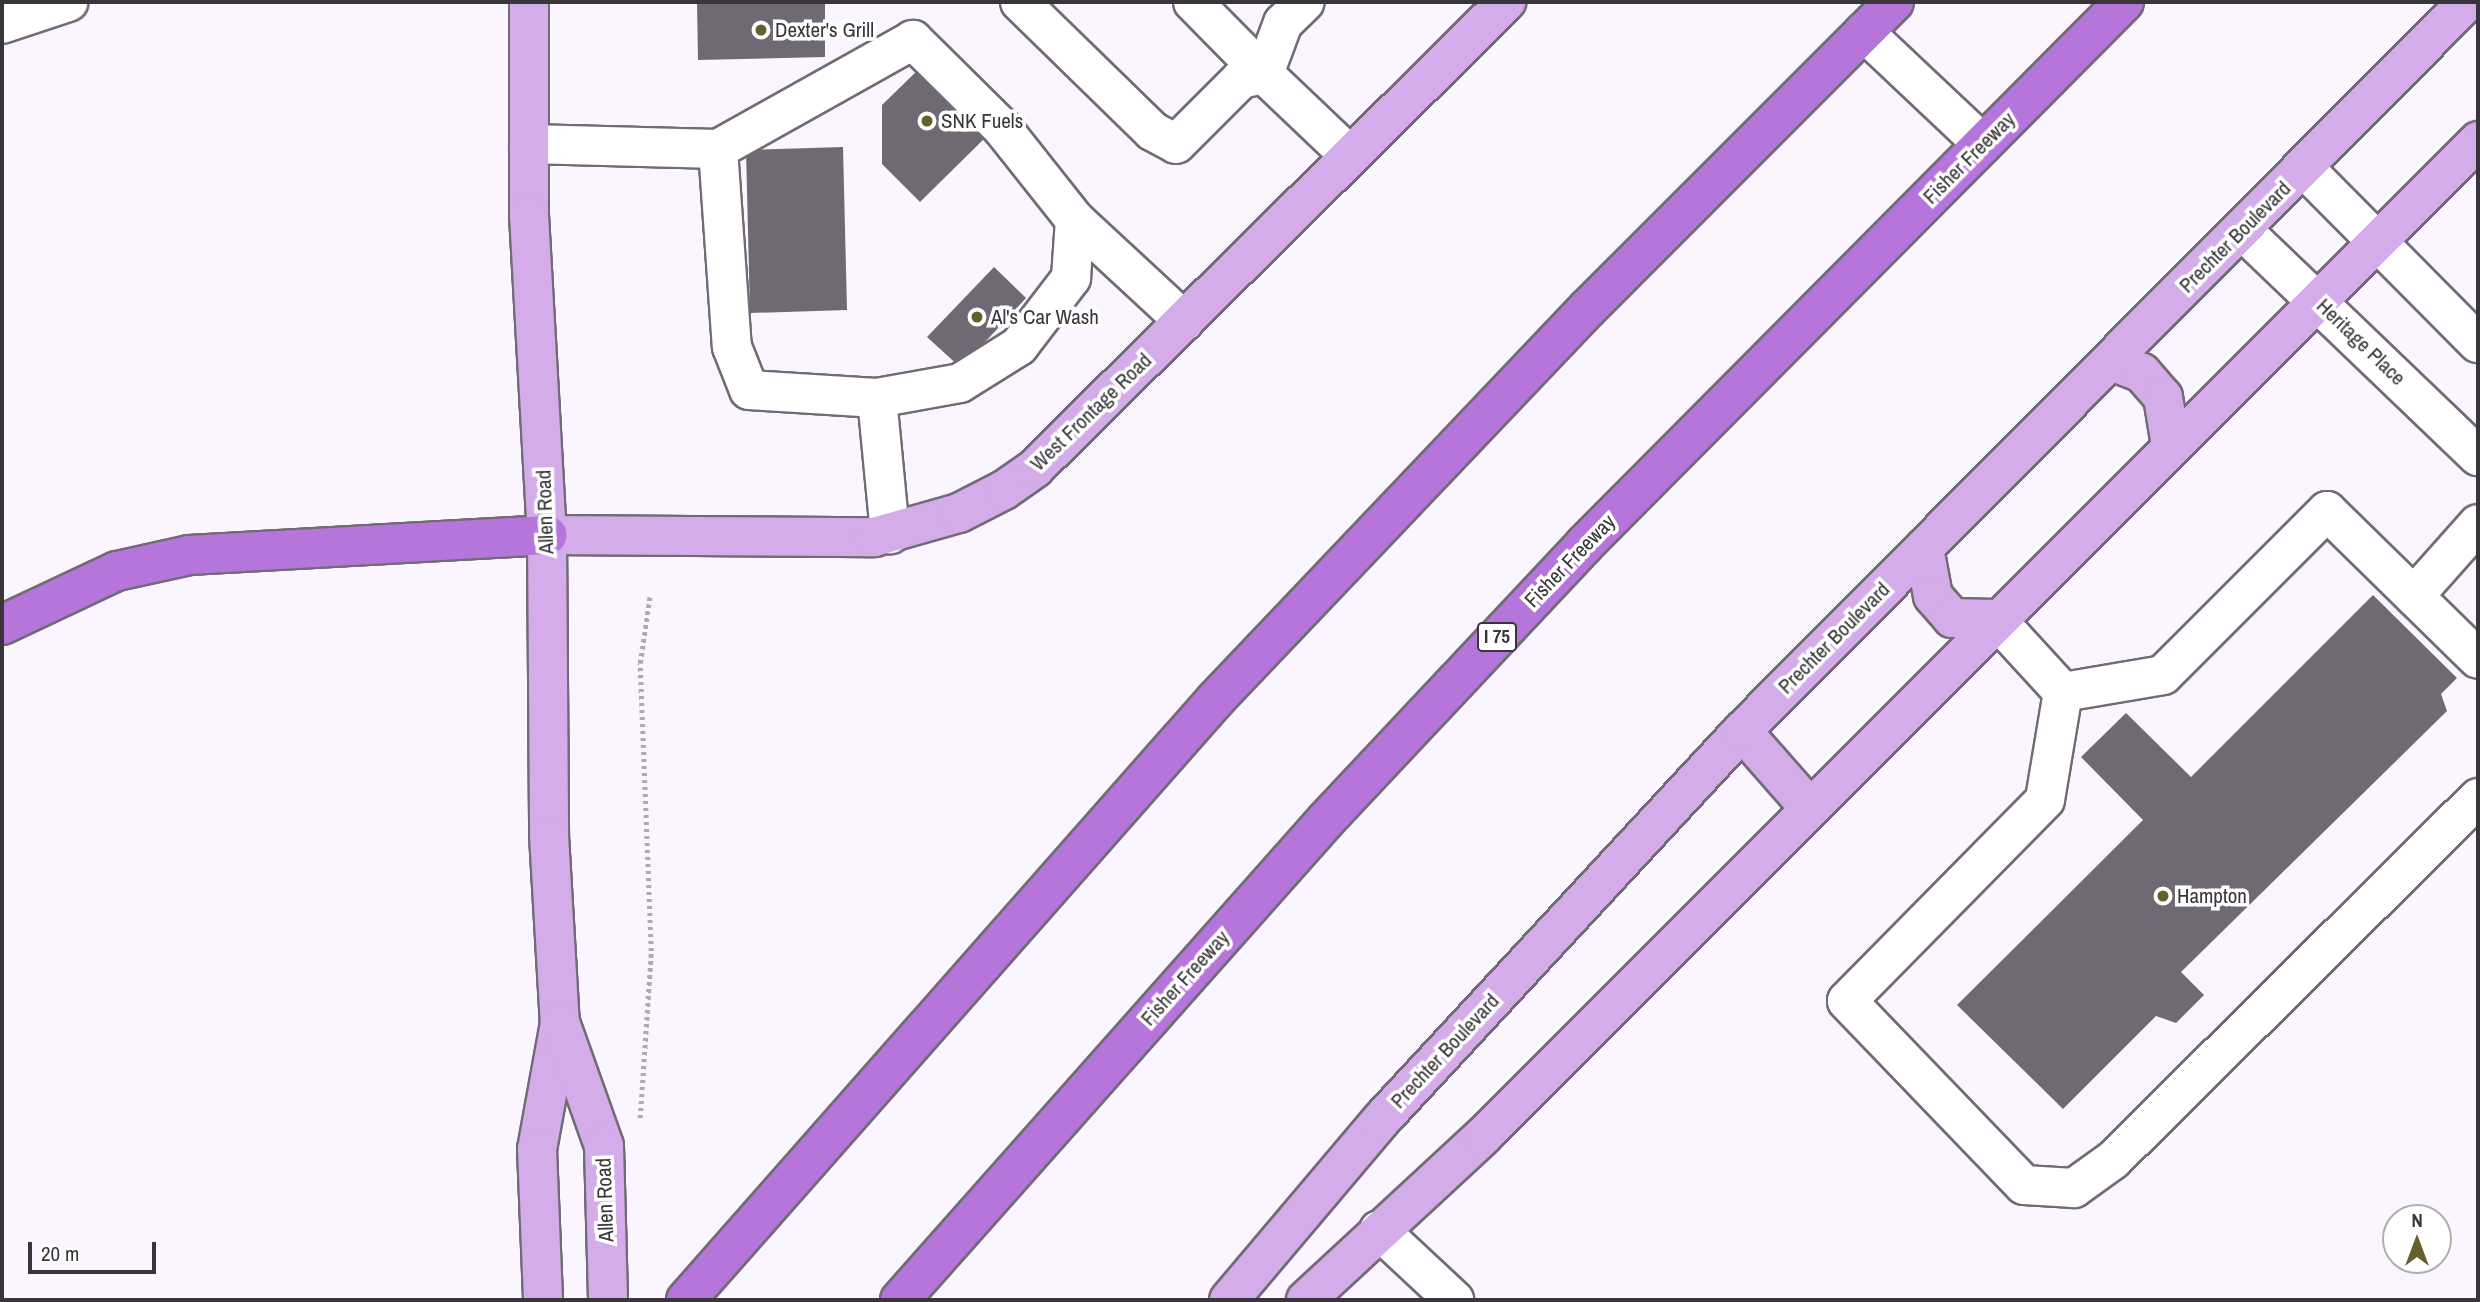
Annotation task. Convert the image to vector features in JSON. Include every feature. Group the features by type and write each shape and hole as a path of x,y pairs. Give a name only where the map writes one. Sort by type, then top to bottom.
{"highway":[{"path":"686,1300 1226,689 1587,309 1894,2"},
{"name":"Fisher Freeway","path":"900,1300 1335,809 1584,545 2124,2"},
{"path":"2,625 117,571 190,555 547,535"}],"main road":[{"name":"Allen Road","path":"529,2 529,144 547,535 550,835 560,1023 537,1149 543,1300"},
{"name":"West Frontage Road","path":"547,535 836,540 890,534 959,513 1035,468 1506,2"},
{"name":"Prechter Boulevard","path":"1229,1300 1383,1118 1742,730 2467,2"},
{"path":"1306,1300 1483,1136 1808,806 2478,141"},
{"path":"2111,361 2142,373 2163,397 2171,446"},
{"path":"1924,548 1933,596 1952,618 1996,620"},
{"path":"1742,730 1808,806"},
{"name":"Allen Road","path":"560,1023 604,1146 608,1300"}],"street":[{"path":"1020,2 1152,131 1176,144 1241,79 1264,74"},
{"path":"1193,2 1350,156"},
{"path":"1264,74 1283,23 1305,2"},
{"path":"2,24 60,3"},
{"path":"1864,32 1983,144"},
{"path":"529,144 718,149 913,40 1003,129 1075,220 1184,321"},
{"path":"718,149 732,346 749,390 877,398 960,383 1019,346 1071,278 1075,220"},
{"path":"2304,168 2478,343"},
{"name":"Heritage Place","path":"2242,230 2478,456"},
{"path":"877,398 890,534"},
{"path":"2063,692 2164,675 2328,511 2478,659"},
{"path":"2414,596 2478,523"},
{"path":"1996,620 2063,692"},
{"path":"2063,692 2045,800 1847,1001 2024,1185 2074,1188 2113,1160 2478,798"},
{"path":"1379,1230 1454,1300"}],"path":[{"path":"640,1123 651,951 640,663 650,596"}],"building":[{"name":"Dexter's Grill","path":"697,2 825,2 825,57 698,60"},
{"name":"SNK Fuels","path":"920,68 987,136 920,202 882,164 882,105"},
{"path":"843,147 847,310 750,313 746,150"},
{"name":"Al's Car Wash","path":"994,267 1026,298 961,368 927,337"},
{"name":"Hampton","path":"2373,595 2457,678 2441,694 2447,711 2181,972 2204,995 2176,1023 2156,1016 2063,1109 1957,1005 2143,820 2081,757 2126,713 2191,777"}],"place":[{"name":"Dexter's Grill","path":"761,30"},
{"name":"SNK Fuels","path":"927,121"},
{"name":"Al's Car Wash","path":"977,317"},
{"name":"Hampton","path":"2163,896"}]}
